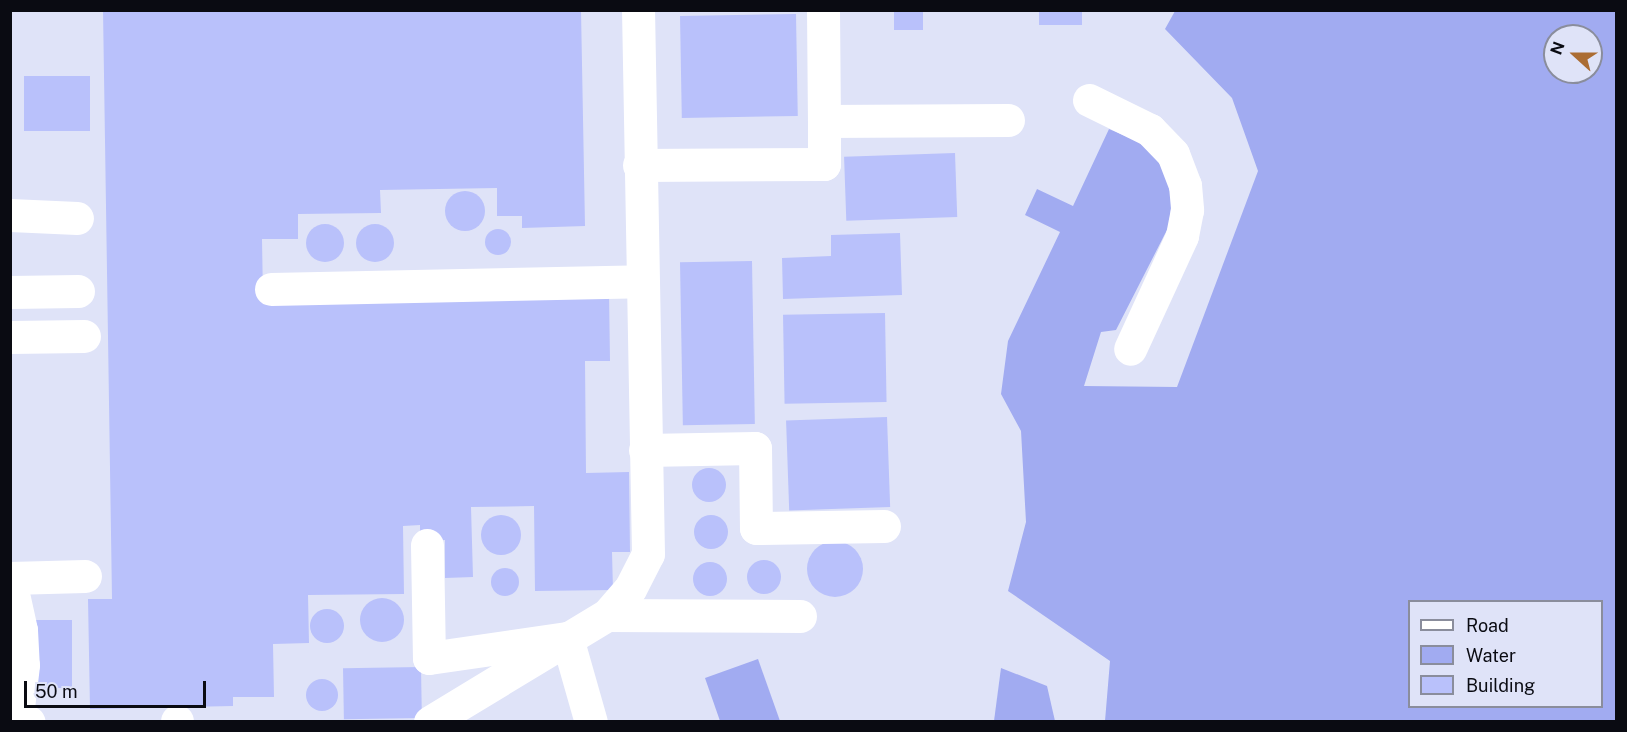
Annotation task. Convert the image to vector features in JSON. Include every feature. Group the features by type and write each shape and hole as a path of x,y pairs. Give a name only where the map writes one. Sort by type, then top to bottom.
{"lane":[{"path":"430,722 607,615 630,589 648,554 639,165 638,10"},
{"path":"639,165 824,164 823,10"},
{"path":"1089,100 1150,130 1173,154 1185,185 1187,210 1182,236 1130,349"},
{"path":"824,121 1008,120"},
{"path":"10,215 77,218"},
{"path":"271,289 642,281"},
{"path":"10,292 78,291"},
{"path":"10,337 84,336"},
{"path":"645,450 755,448 756,528 884,526"},
{"path":"427,545 429,658 567,638"},
{"path":"19,717 23,665 21,630 10,579 85,576"},
{"path":"10,614 11,651"},
{"path":"607,615 800,616"},
{"path":"567,638 591,722"}],"water":[{"path":"1175,11 1616,11 1616,721 1105,721 1110,661 1008,591 1026,522 1021,431 1001,394 1008,341 1060,232 1025,215 1037,189 1073,206 1109,129 1142,143 1164,167 1172,198 1169,226 1116,330 1101,332 1084,386 1177,387 1258,171 1232,98 1165,29"},
{"path":"758,659 780,721 720,721 705,678"},
{"path":"1001,668 1047,686 1055,721 994,721"}],"building":[{"path":"103,10 581,10 585,226 522,228 522,216 497,216 497,188 380,190 381,213 298,214 298,239 262,239 263,297 609,291 610,361 585,361 586,473 629,472 630,552 612,552 613,590 535,591 534,506 471,507 473,577 445,578 445,540 420,540 420,525 403,526 404,594 308,595 309,643 273,644 274,697 233,697 233,706 90,709 88,599 112,599"},
{"path":"894,10 923,10 923,30 894,30"},
{"path":"1039,10 1082,10 1082,25 1039,25"},
{"path":"796,14 798,116 682,118 680,16"},
{"path":"24,76 90,76 90,131 24,131"},
{"path":"955,153 957,217 846,221 844,157"},
{"path":"465,191 479,197 485,211 479,225 465,231 451,225 445,211 451,197"},
{"path":"325,224 338,230 344,243 338,256 325,262 312,256 306,243 312,230"},
{"path":"375,224 388,230 394,243 388,256 375,262 362,256 356,243 362,230"},
{"path":"498,229 507,233 511,242 507,251 498,255 489,251 485,242 489,233"},
{"path":"900,233 902,295 783,299 782,258 831,256 831,235"},
{"path":"752,261 755,424 683,425 680,262"},
{"path":"885,313 887,402 785,404 783,315"},
{"path":"887,417 890,507 789,510 786,421"},
{"path":"709,468 721,473 726,485 721,497 709,502 697,497 692,485 697,473"},
{"path":"501,515 515,521 521,535 515,549 501,555 487,549 481,535 487,521"},
{"path":"711,515 723,520 728,532 723,544 711,549 699,544 694,532 699,520"},
{"path":"829,541 841,541 851,545 859,553 863,569 859,585 851,593 841,597 829,597 819,593 811,585 807,575 807,563 811,553 819,545"},
{"path":"764,560 776,565 781,577 776,589 764,594 752,589 747,577 752,565"},
{"path":"710,562 722,567 727,579 722,591 710,596 698,591 693,579 698,567"},
{"path":"505,568 515,572 519,582 515,592 505,596 495,592 491,582 495,572"},
{"path":"382,598 397,605 404,620 397,635 382,642 367,635 360,620 367,605"},
{"path":"327,609 339,614 344,626 339,638 327,643 315,638 310,626 315,614"},
{"path":"35,620 72,620 72,688 35,688"},
{"path":"421,667 422,718 344,719 343,668"},
{"path":"322,679 333,684 338,695 333,706 322,711 311,706 306,695 311,684"}]}
